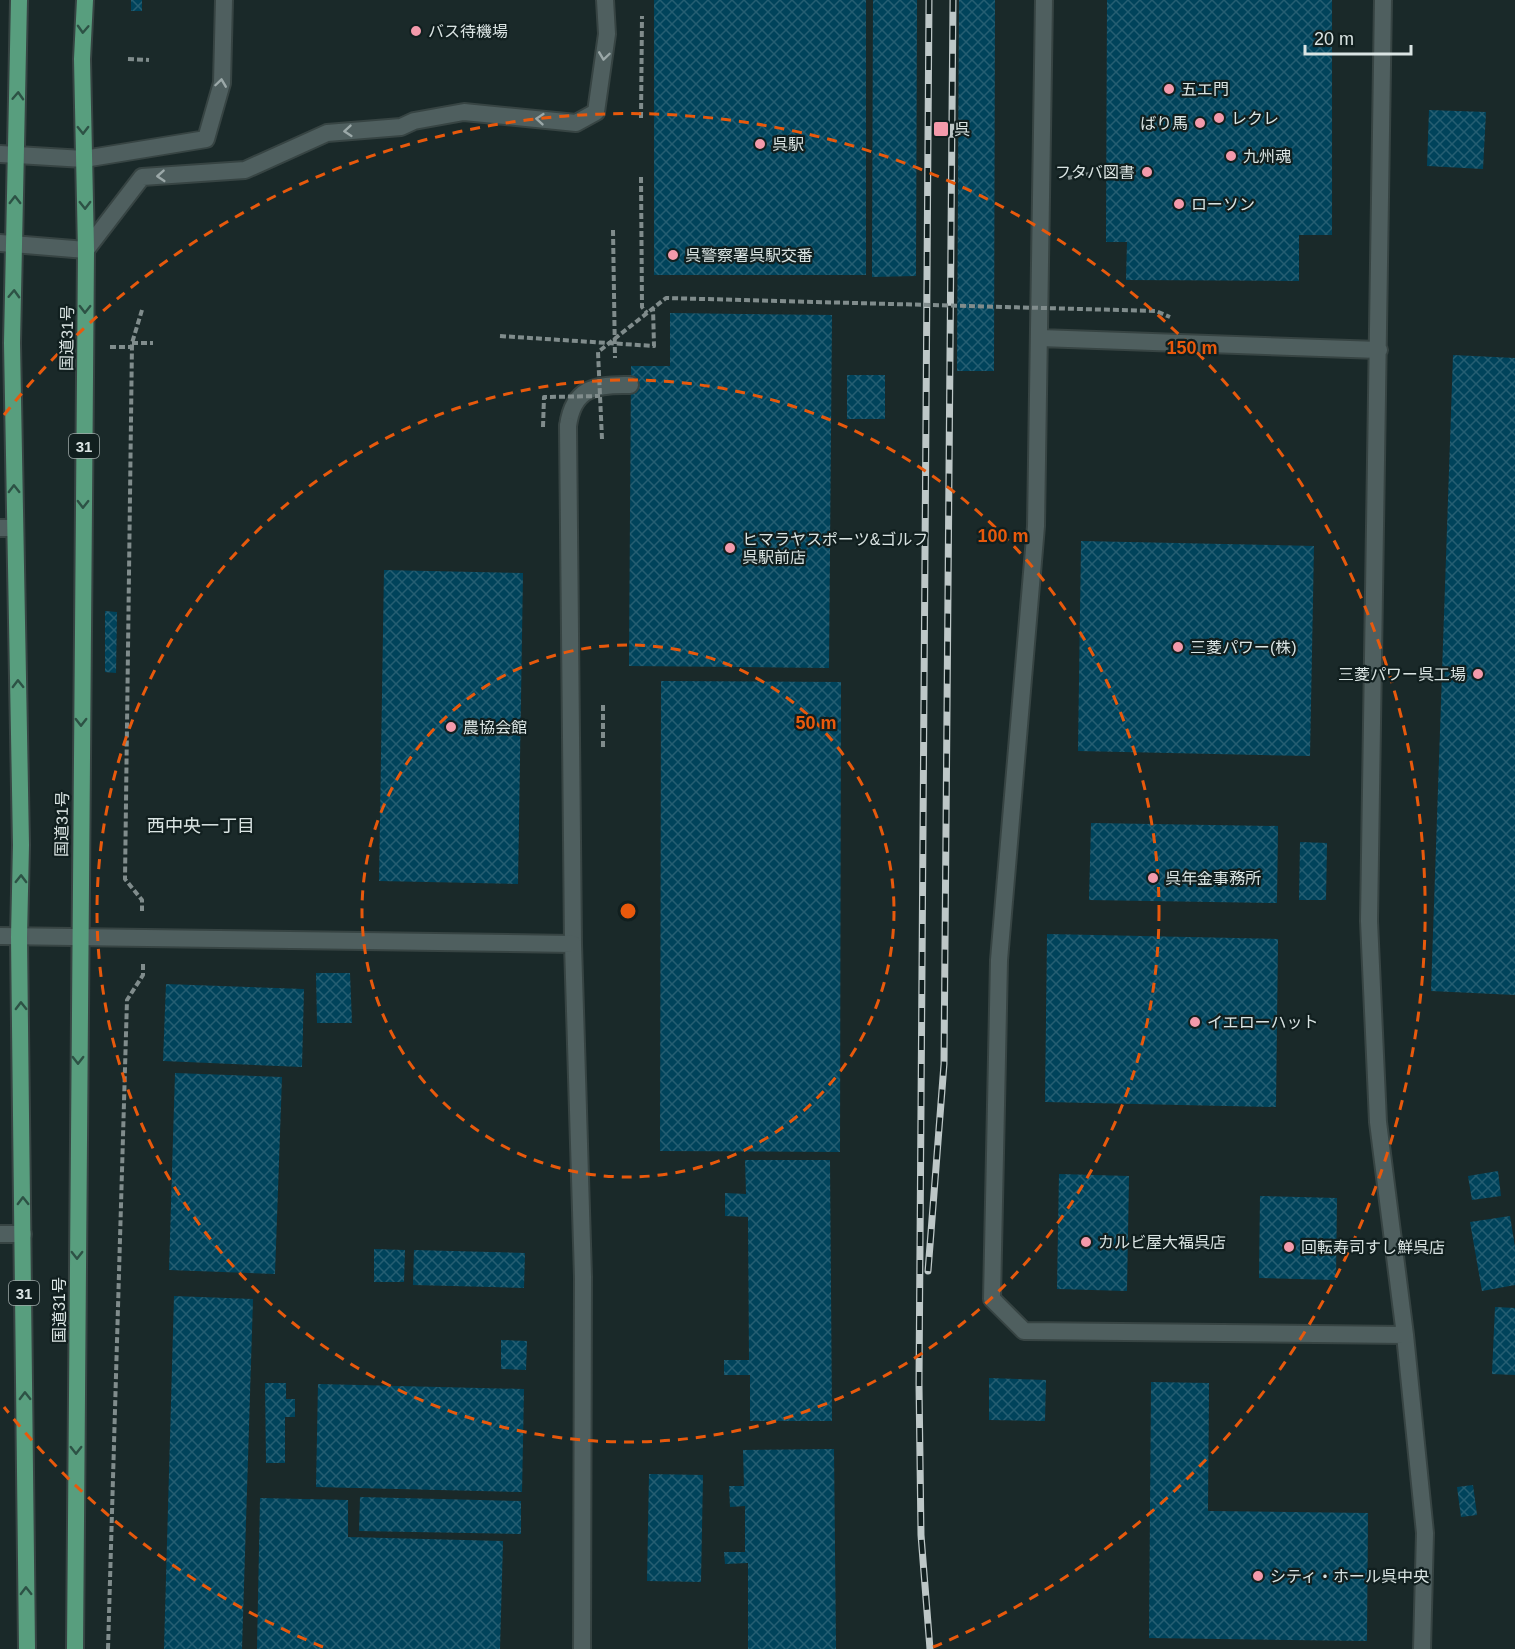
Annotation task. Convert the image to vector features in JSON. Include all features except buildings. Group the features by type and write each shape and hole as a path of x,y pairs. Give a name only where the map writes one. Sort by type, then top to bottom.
{"highway":[{"name":"31","path":"19,0 20,61 7,154 12,343 7,528 21,845 19,937 27,1649"},
{"name":"国道31号","path":"75,1649 86,250 82,59 85,0"}],"street":[{"path":"7,154 84,159 206,140 222,83 224,0"},
{"path":"8,244 86,250 142,177 245,171 327,133 401,127 414,121 464,112 576,123 596,112 607,34 604,0"},
{"path":"1044,0 1036,526 999,960 992,1299 1024,1331 1405,1335"},
{"path":"1383,0 1369,921 1378,1122 1405,1335 1425,1533 1422,1649"},
{"path":"1040,338 1379,350"},
{"path":"582,1649 583,1277 573,944 568,426 571,407 578,397 604,386 630,385"},
{"path":"0,936 79,939 573,944"},
{"path":"0,1234 23,1234"}],"path":[{"path":"641,118 642,16"},
{"path":"128,59 148,60"},
{"path":"1069,188 1068,178 1094,173"},
{"path":"641,177 639,239 642,307 647,313"},
{"path":"613,230 615,359"},
{"path":"602,439 598,352 666,298 1156,311 1170,317"},
{"path":"500,336 654,346 653,308"},
{"path":"108,1649 127,1000 143,975 144,939 142,900 125,879 132,345 142,310"},
{"path":"109,347 153,343"},
{"path":"543,427 544,398 600,396"},
{"path":"603,702 603,747"}],"railway":[{"path":"929,0 919,1384 921,1535 930,1649"},
{"path":"928,1271 944,1064 953,0"}],"place":[{"name":"バス待機場","path":"416,31"},
{"name":"五エ門","path":"1169,89"},
{"name":"レクレ","path":"1219,118"},
{"name":"ばり馬","path":"1200,123"},
{"name":"呉","path":"941,129"},
{"name":"呉駅","path":"760,144"},
{"name":"九州魂","path":"1231,156"},
{"name":"フタバ図書","path":"1147,172"},
{"name":"ローソン","path":"1179,204"},
{"name":"呉警察署呉駅交番","path":"673,255"},
{"name":"ヒマラヤスポーツ&ゴルフ 呉駅前店","path":"730,548"},
{"name":"三菱パワー(株)","path":"1178,647"},
{"name":"三菱パワー呉工場","path":"1478,674"},
{"name":"農協会館","path":"451,727"},
{"name":"呉年金事務所","path":"1153,878"},
{"name":"イエローハット","path":"1195,1022"},
{"name":"カルビ屋大福呉店","path":"1086,1242"},
{"name":"回転寿司すし鮮呉店","path":"1289,1247"},
{"name":"シティ・ホール呉中央","path":"1258,1576"}],"district":[{"name":"西中央一丁目","path":"201,826"}]}
